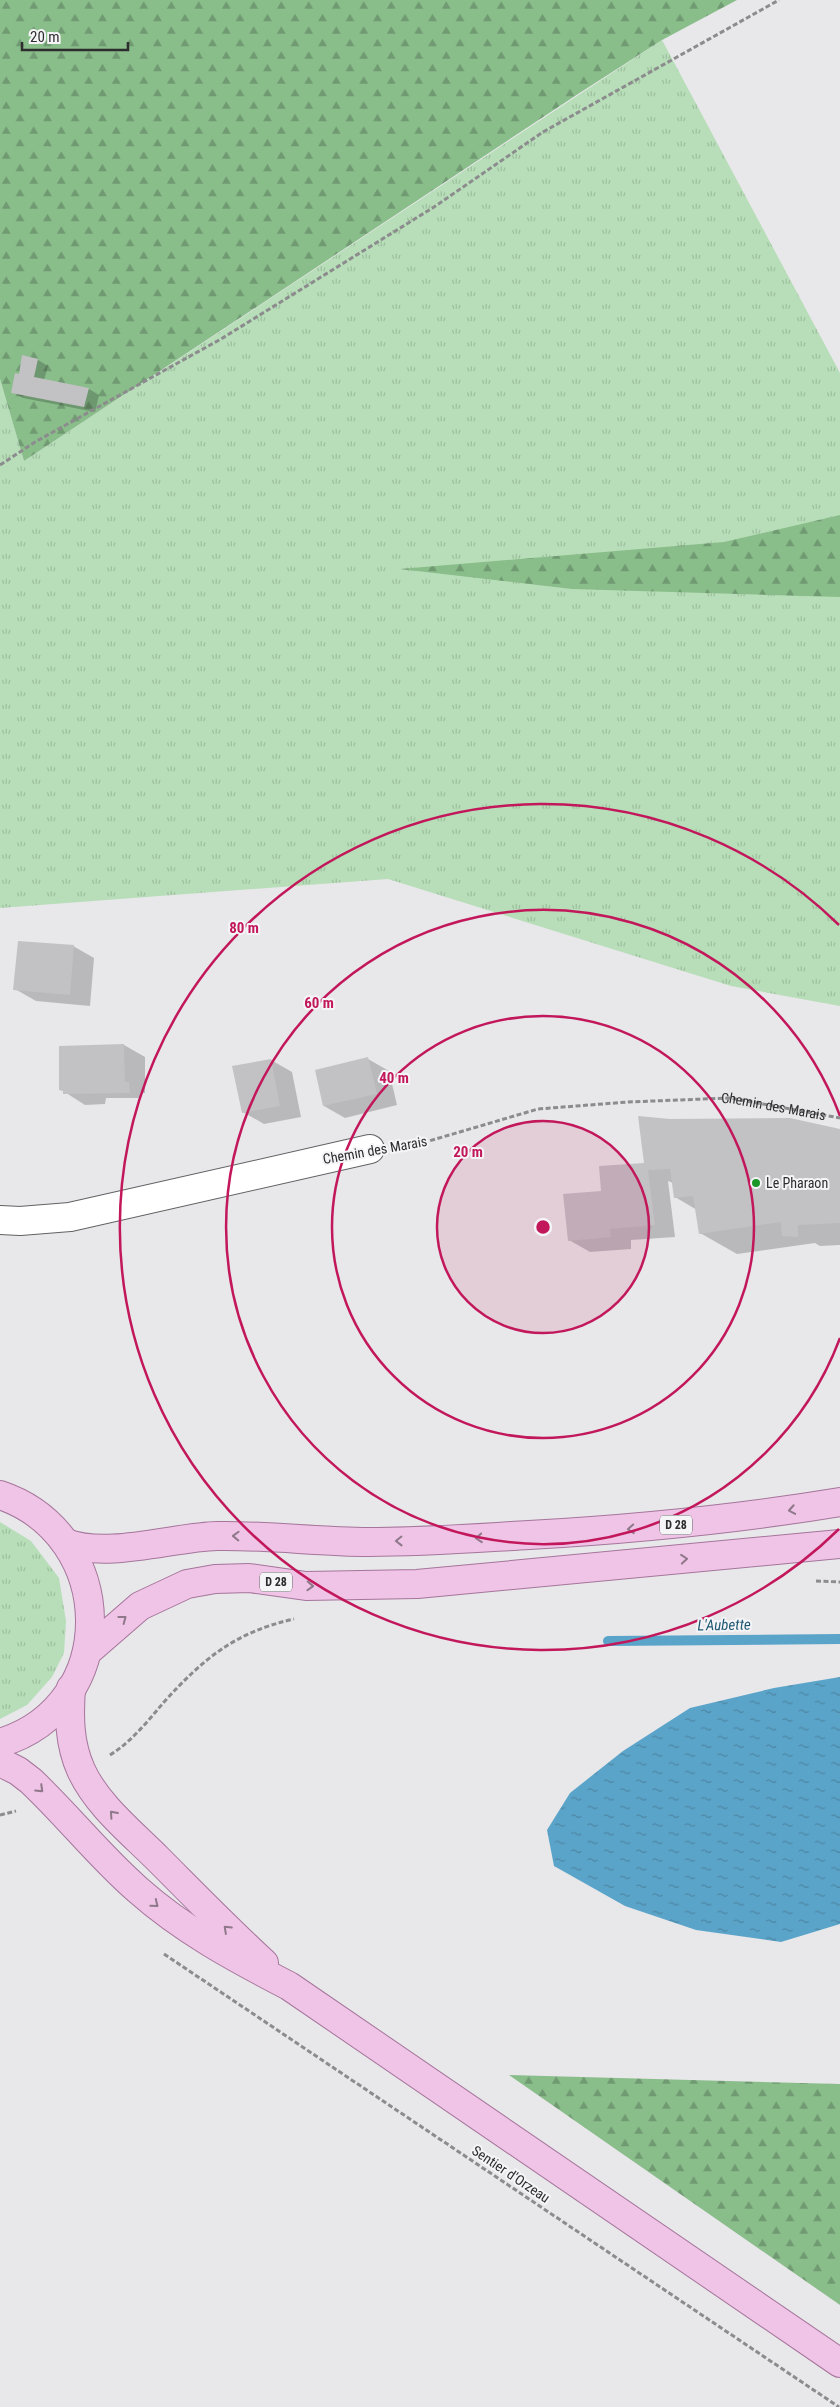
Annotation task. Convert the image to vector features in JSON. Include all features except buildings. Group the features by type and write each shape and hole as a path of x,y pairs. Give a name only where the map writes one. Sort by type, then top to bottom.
{"main road":[{"path":"0,1495 27,1506 46,1521 66,1543 85,1580 90,1604 91,1628 87,1652 71,1688 51,1713 32,1728 0,1743"},
{"name":"D 28","path":"66,1543 77,1548 100,1549 217,1536 369,1542 448,1540 645,1528 757,1516 840,1502"},
{"name":"D 28","path":"87,1652 140,1606 187,1584 216,1579 249,1578 306,1586 352,1586 488,1578 840,1544"},
{"path":"71,1688 69,1727 73,1746 82,1771 99,1798 197,1900 289,1986"},
{"path":"0,1762 18,1771 31,1781 138,1890 177,1922 231,1956 289,1986 840,2364"}],"street":[{"name":"Chemin des Marais","path":"0,1220 20,1221 70,1217 370,1149"}],"path":[{"path":"0,465 35,442 221,339 434,207 543,132 779,0"},
{"name":"Chemin des Marais","path":"370,1149 412,1146 538,1109 618,1103 730,1098 840,1118"},
{"path":"812,1581 840,1582"},
{"path":"102,1760 118,1750 202,1662 232,1640 292,1619 302,1619"},
{"path":"0,1815 15,1812"},
{"name":"Sentier d'Orzeau","path":"170,1959 839,2407"}],"green space":[{"path":"0,0 737,0 662,40 578,94 24,461 0,379"},
{"path":"662,40 840,373 840,1006 731,986 388,879 0,908 0,379 24,461"},
{"path":"840,515 840,597 572,589 400,569 724,542"},
{"path":"0,1522 31,1541 59,1578 66,1621 64,1653 52,1677 27,1705 0,1719"},
{"path":"509,2075 840,2084 840,2305"}],"water":[{"path":"840,1677 840,1924 781,1942 696,1930 625,1906 554,1866 547,1830 570,1793 623,1751 690,1708 774,1688"}],"waterway":[{"name":"L'Aubette","path":"608,1641 840,1639"}],"place":[{"name":"Le Pharaon","path":"756,1183"}]}
